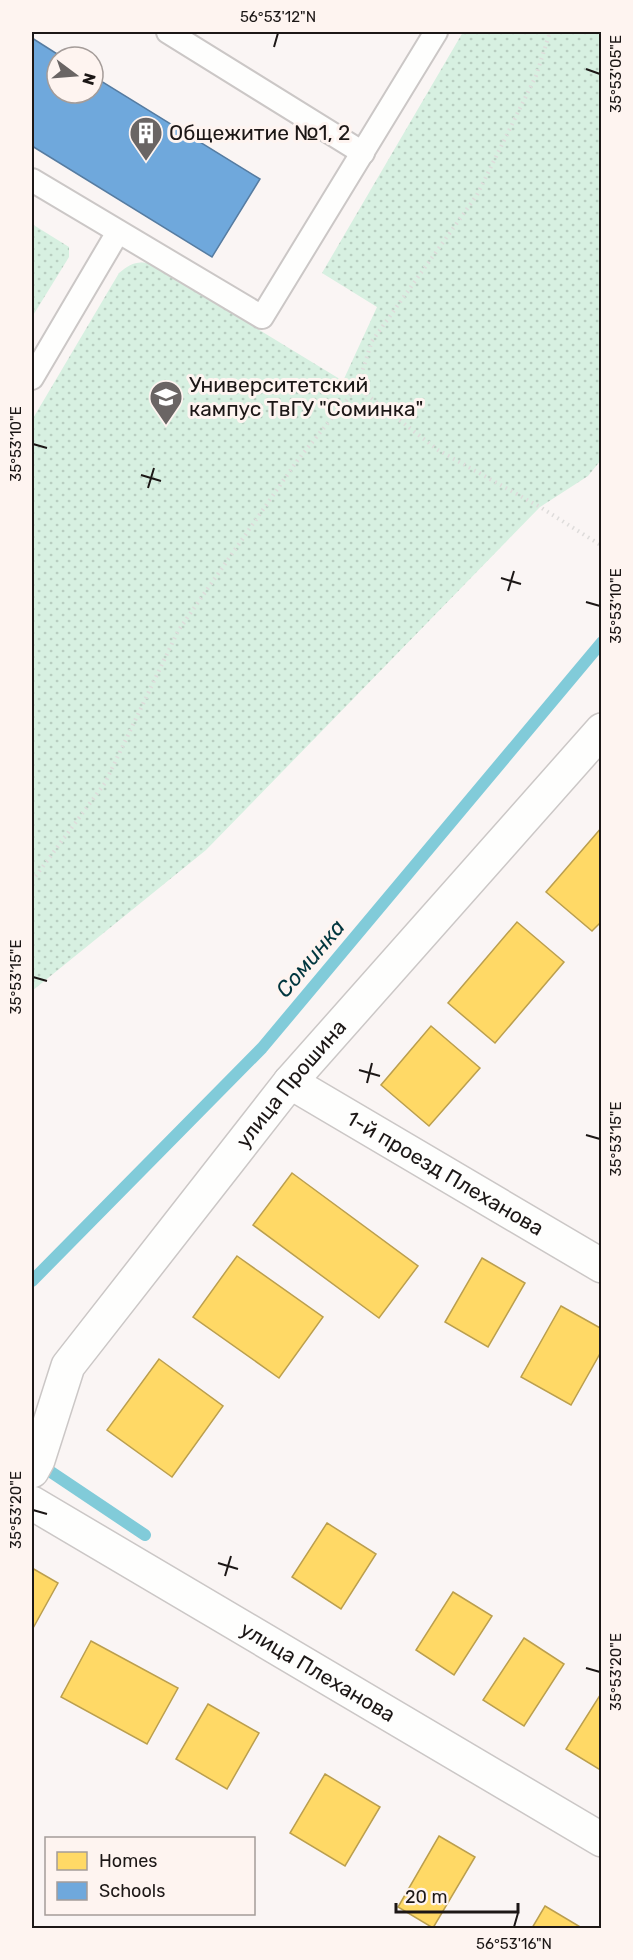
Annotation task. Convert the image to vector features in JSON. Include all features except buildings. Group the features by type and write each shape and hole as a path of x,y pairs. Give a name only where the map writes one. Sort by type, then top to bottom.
{"street":[{"name":"улица Прошина","path":"32,1471 38,1460 68,1366 290,1082 602,730"},
{"name":"1-й проезд Плеханова","path":"290,1082 602,1266"},
{"name":"улица Плеханова","path":"32,1503 602,1840"}],"lane":[{"path":"168,32 363,153"},
{"path":"32,180 262,317 436,32"},
{"path":"32,378 118,232"}],"path":[{"path":"32,881 105,783 178,631 297,461 357,387 372,341 477,195 536,76 550,32"},
{"path":"357,387 438,450 540,507 602,546"}],"green space":[{"path":"463,32 601,32 601,460 588,476 540,507 206,850 32,991 32,420 119,273 130,265 138,263 151,264 343,381 377,307 322,273"},
{"path":"32,224 69,247 69,257 32,317"}],"waterway":[{"name":"Соминка","path":"32,1281 262,1048 602,642"},
{"path":"45,1468 145,1535"}],"place":[{"name":"Общежитие №1, 2","path":"146,162"},
{"name":"Университетский кампус ТвГУ \"Соминка\"","path":"166,426"}]}
